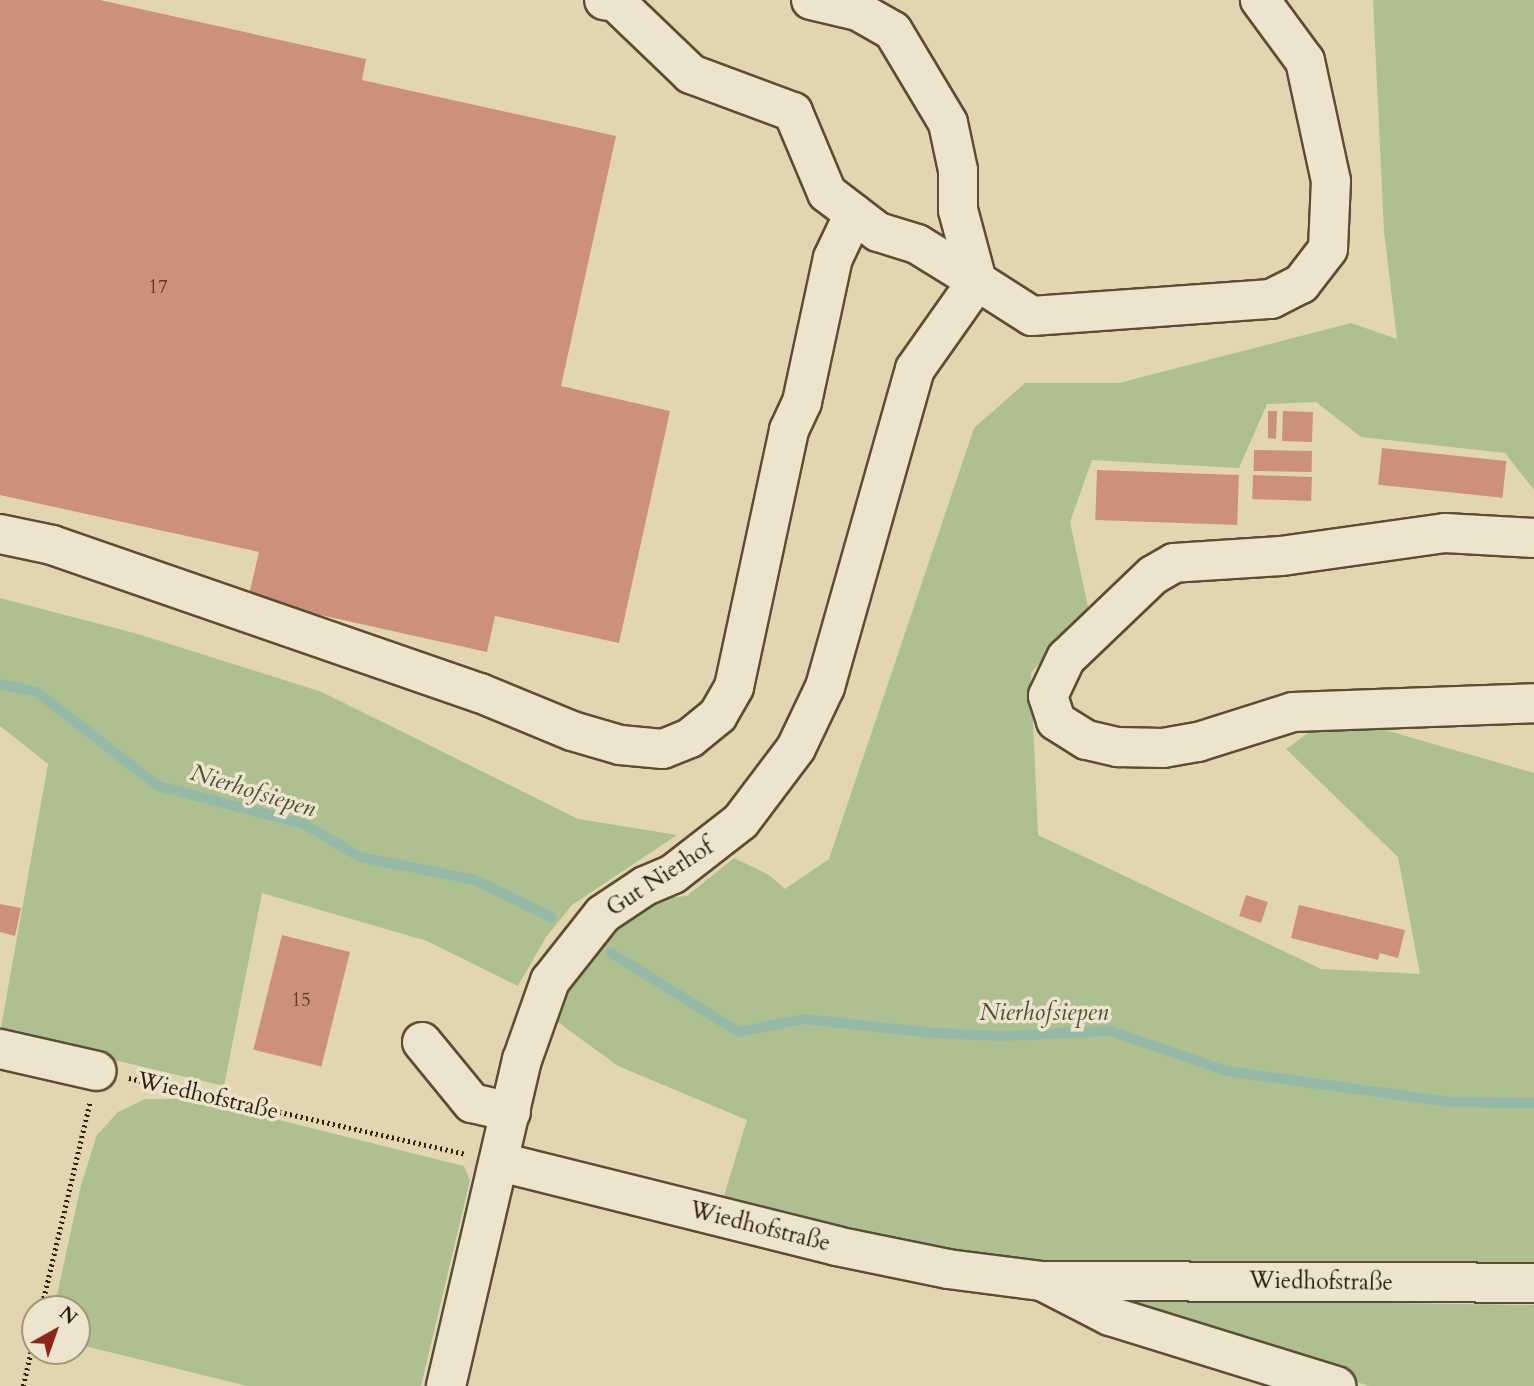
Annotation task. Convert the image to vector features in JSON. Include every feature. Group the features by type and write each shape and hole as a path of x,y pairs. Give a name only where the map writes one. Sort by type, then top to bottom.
{"street":[{"path":"604,0 616,2 691,74 793,112 827,193 878,232 917,244 1032,316 1271,299 1301,284 1328,249 1331,181 1305,61 1259,0"},
{"path":"811,0 858,11 893,31 927,82 948,123 958,170 958,210 977,281"},
{"path":"0,534 52,545 480,693 572,731 620,745 663,749 690,738 718,715 734,687 789,430 802,402 833,258 854,214"},
{"name":"Gut Nierhof","path":"446,1386 533,1023 551,981 573,947 603,914 645,886 673,874 741,821 796,748 825,687 915,369 977,281"},
{"path":"1534,538 1445,533 1281,556 1174,563 1153,575 1066,657 1048,696 1056,721 1087,740 1118,747 1163,748 1198,742 1293,712 1534,703"},
{"path":"422,1042 472,1103 510,1112"},
{"path":"0,1049 97,1071"},
{"name":"Wiedhofstraße","path":"500,1162 836,1246 948,1269 1042,1281 1534,1283"},
{"path":"1042,1281 1110,1316 1336,1386"}],"path":[{"name":"Wiedhofstraße","path":"97,1071 500,1162"},
{"path":"44,1295 97,1071"},
{"path":"23,1386 28,1365"}],"green space":[{"path":"1373,0 1534,0 1534,490 1505,453 1361,437 1316,402 1267,404 1239,468 1092,460 1070,522 1088,607 1031,673 1038,835 1321,969 1420,974 1398,857 1286,749 1333,715 1534,773 1534,1273 1016,1267 721,1206 747,1120 618,1066 555,1020 573,976 640,907 655,899 687,896 734,858 769,875 785,889 829,859 974,428 1025,383 1119,383 1351,323 1397,339 1384,231"},
{"path":"0,598 138,634 322,692 578,819 677,835 572,905 546,937 518,986 427,941 262,893 224,1086 0,1033 48,764 0,726"},
{"path":"145,1099 195,1099 464,1166 470,1180 421,1386 247,1386 91,1347 91,1295 57,1295 81,1185 97,1135 118,1112"},
{"path":"1120,1299 1534,1305 1534,1386 1369,1386 1119,1305"}],"building":[{"path":"0,0 100,0 366,59 362,80 616,136 561,386 670,411 619,643 495,616 487,652 248,599 259,552 0,495"},
{"path":"1268,411 1277,411 1276,439 1268,438"},
{"path":"1283,411 1313,412 1312,442 1282,441"},
{"path":"1382,448 1506,461 1502,498 1378,485"},
{"path":"1254,450 1312,451 1312,472 1254,471"},
{"path":"1097,470 1239,475 1237,525 1095,520"},
{"path":"1253,475 1312,477 1311,501 1252,499"},
{"path":"1246,895 1268,902 1261,923 1239,916"},
{"path":"0,904 21,908 15,936 0,932"},
{"path":"1299,905 1405,930 1398,958 1380,953 1378,960 1291,938"},
{"path":"282,935 350,952 321,1066 253,1049"}],"waterway":[{"name":"Nierhofsiepen","path":"0,684 37,692 158,786 304,824 360,857 475,880 551,917"},
{"name":"Nierhofsiepen","path":"611,953 739,1032 804,1019 933,1033 1004,1036 1111,1031 1226,1071 1450,1102 1534,1103"}]}
